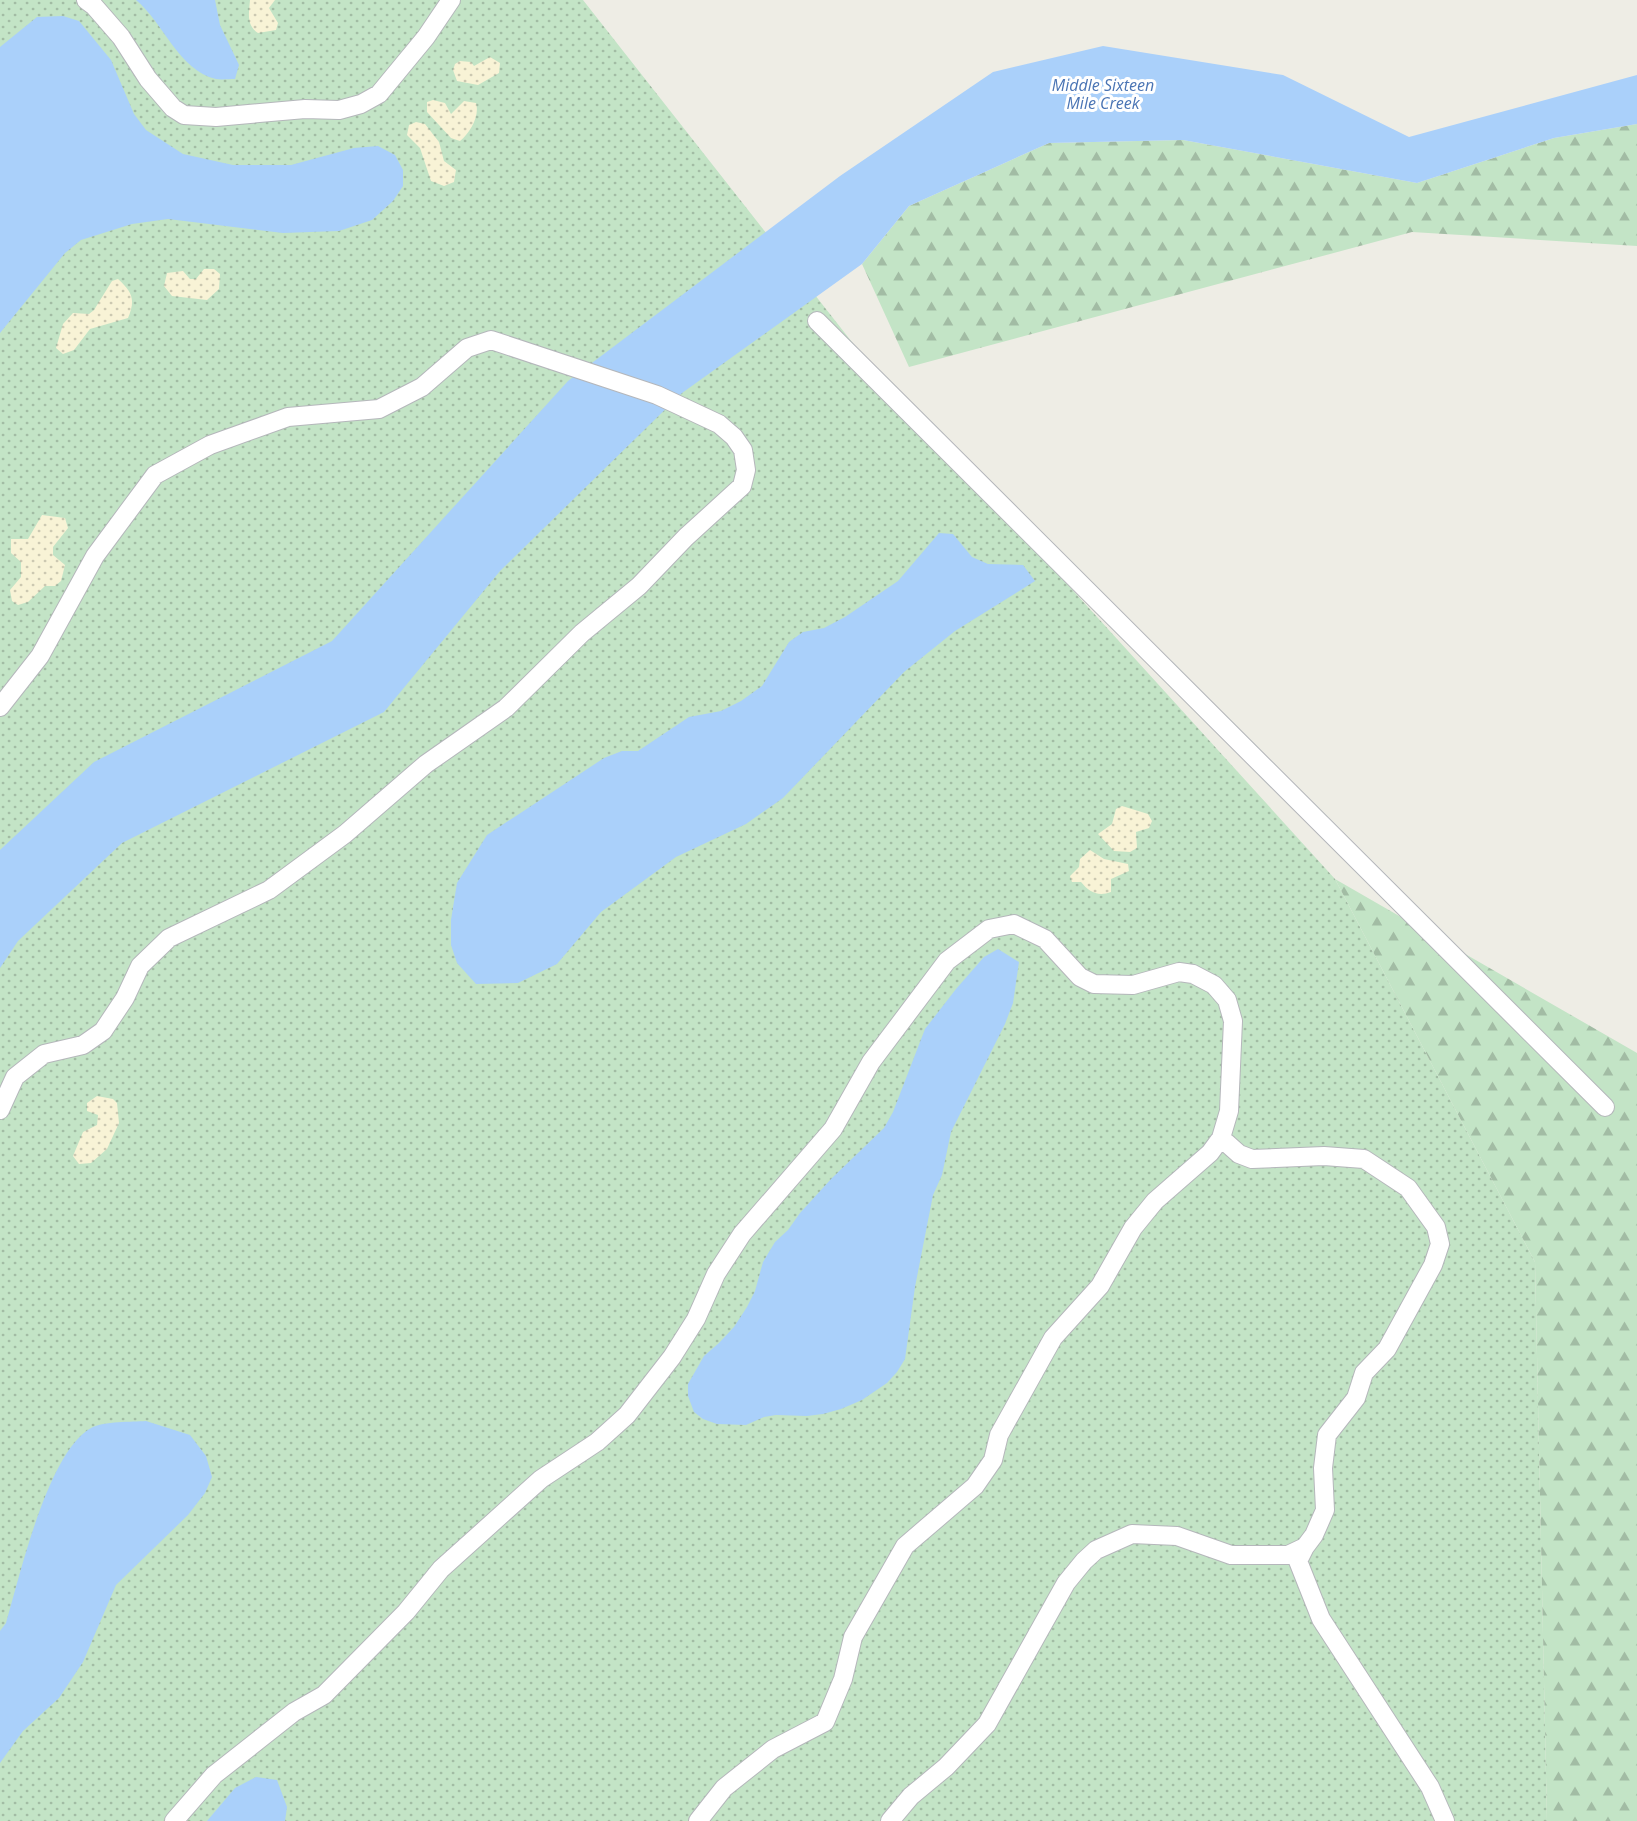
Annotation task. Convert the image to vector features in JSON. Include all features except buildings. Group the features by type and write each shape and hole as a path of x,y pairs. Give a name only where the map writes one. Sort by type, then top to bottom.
{"lane":[{"path":"86,0 121,37 148,79 173,108 183,115 216,117 305,109 339,110 361,104 379,94 426,37 451,0"},
{"path":"817,321 1605,1107"},
{"path":"0,707 40,656 95,556 155,475 210,445 288,417 380,409 422,387 467,348 491,340 657,395 718,424 734,437 743,450 746,470 742,486 686,537 639,586 582,633 506,708 426,764 345,834 269,890 170,938 140,966 124,998 103,1031 82,1046 44,1054 15,1077 0,1110"},
{"path":"174,1821 214,1775 294,1712 324,1695 406,1611 441,1569 541,1479 597,1442 627,1415 672,1358 696,1319 716,1274 742,1234 833,1129 871,1062 947,961 989,929 1014,924 1045,939 1080,977 1094,984 1133,985 1179,972 1193,974 1214,985 1227,1000 1233,1021 1229,1111 1221,1138 1210,1153 1155,1201 1133,1228 1100,1286 1053,1338 999,1435 993,1460 975,1486 905,1546 854,1637 843,1679 825,1722 773,1749 724,1788 698,1821"},
{"path":"1221,1138 1239,1154 1252,1159 1324,1156 1364,1159 1408,1188 1436,1227 1440,1244 1433,1265 1386,1349 1364,1373 1356,1398 1327,1435 1323,1468 1325,1510 1314,1535 1305,1546 1298,1561 1321,1619 1430,1787 1445,1821"},
{"path":"890,1821 911,1796 946,1767 987,1724 1066,1583 1096,1550 1132,1534 1177,1536 1230,1555 1288,1555 1305,1546"}],"green space":[{"path":"0,0 583,0 881,379 1335,879 1535,1262 1547,1821 0,1821"},
{"path":"1637,124 1637,246 1412,232 909,367 862,264 909,206 1049,143 1183,140 1417,183 1554,138"},
{"path":"1335,879 1637,1053 1637,1821 1547,1821 1535,1262"}],"sand":[{"path":"250,0 275,0 269,8 278,23 276,30 258,33 254,30 249,18"},
{"path":"490,57 500,63 499,73 478,85 457,81 453,70 455,64 460,61 471,62 474,66"},
{"path":"433,100 445,103 451,114 464,101 476,103 477,113 473,124 460,141 451,138 427,112 427,102"},
{"path":"416,122 425,124 439,142 444,161 456,170 454,182 444,186 431,181 420,148 407,135 409,125"},
{"path":"204,269 214,269 220,274 219,289 207,300 172,296 164,286 167,273 183,271 190,279 196,279"},
{"path":"118,279 131,296 132,306 128,318 90,329 74,350 63,354 56,348 63,324 73,313 89,314 94,310 112,281"},
{"path":"42,515 65,518 68,528 53,547 53,555 65,565 61,581 55,586 45,586 28,602 18,605 12,601 10,590 21,577 21,562 11,553 11,539 28,539"},
{"path":"1122,806 1148,814 1152,821 1149,828 1136,832 1137,848 1130,852 1114,851 1098,834 1112,824 1116,809"},
{"path":"1090,850 1104,859 1128,864 1129,871 1111,879 1111,892 1098,894 1081,882 1072,882 1070,876 1079,867 1080,859"},
{"path":"97,1096 113,1099 117,1103 119,1123 107,1149 91,1163 79,1164 73,1156 83,1132 97,1125 98,1115 87,1111 87,1103"}],"water":[{"path":"136,0 215,0 220,25 239,65 235,79 216,79 191,66"},
{"path":"63,16 79,21 111,60 134,114 146,130 183,154 233,165 291,165 354,148 378,146 395,155 403,170 403,186 393,201 372,220 339,231 283,233 168,219 132,224 81,240 65,253 0,333 0,47 37,17"},
{"name":"Middle Sixteen Mile Creek","path":"1103,46 1283,75 1409,137 1637,75 1637,124 1554,138 1417,183 1183,140 1049,143 909,206 862,264 682,393 500,571 384,712 122,843 18,941 0,968 0,850 94,762 332,641 568,381 840,176 993,72"},
{"path":"939,533 953,534 972,557 988,564 1023,565 1035,581 955,631 904,672 783,798 746,824 676,857 601,912 557,964 518,983 476,984 457,963 451,945 451,920 457,883 487,835 604,758 622,751 638,751 689,717 721,711 741,701 762,686 789,642 803,632 824,628 845,617 898,581"},
{"path":"998,949 1019,962 1013,1003 1005,1024 951,1132 942,1175 933,1195 915,1287 905,1359 897,1372 887,1383 862,1400 823,1414 776,1415 764,1417 746,1425 717,1424 703,1419 694,1412 688,1396 688,1384 704,1356 734,1327 747,1307 755,1291 763,1262 775,1242 832,1178 884,1128 893,1112 925,1029 984,957"},
{"path":"146,1421 190,1435 206,1456 212,1477 205,1493 188,1515 116,1585 83,1662 59,1698 23,1731 0,1763 0,1631 6,1623 28,1547 49,1488 76,1441 91,1428 110,1423"},
{"path":"256,1777 277,1780 287,1807 285,1821 207,1821 235,1788"}]}
